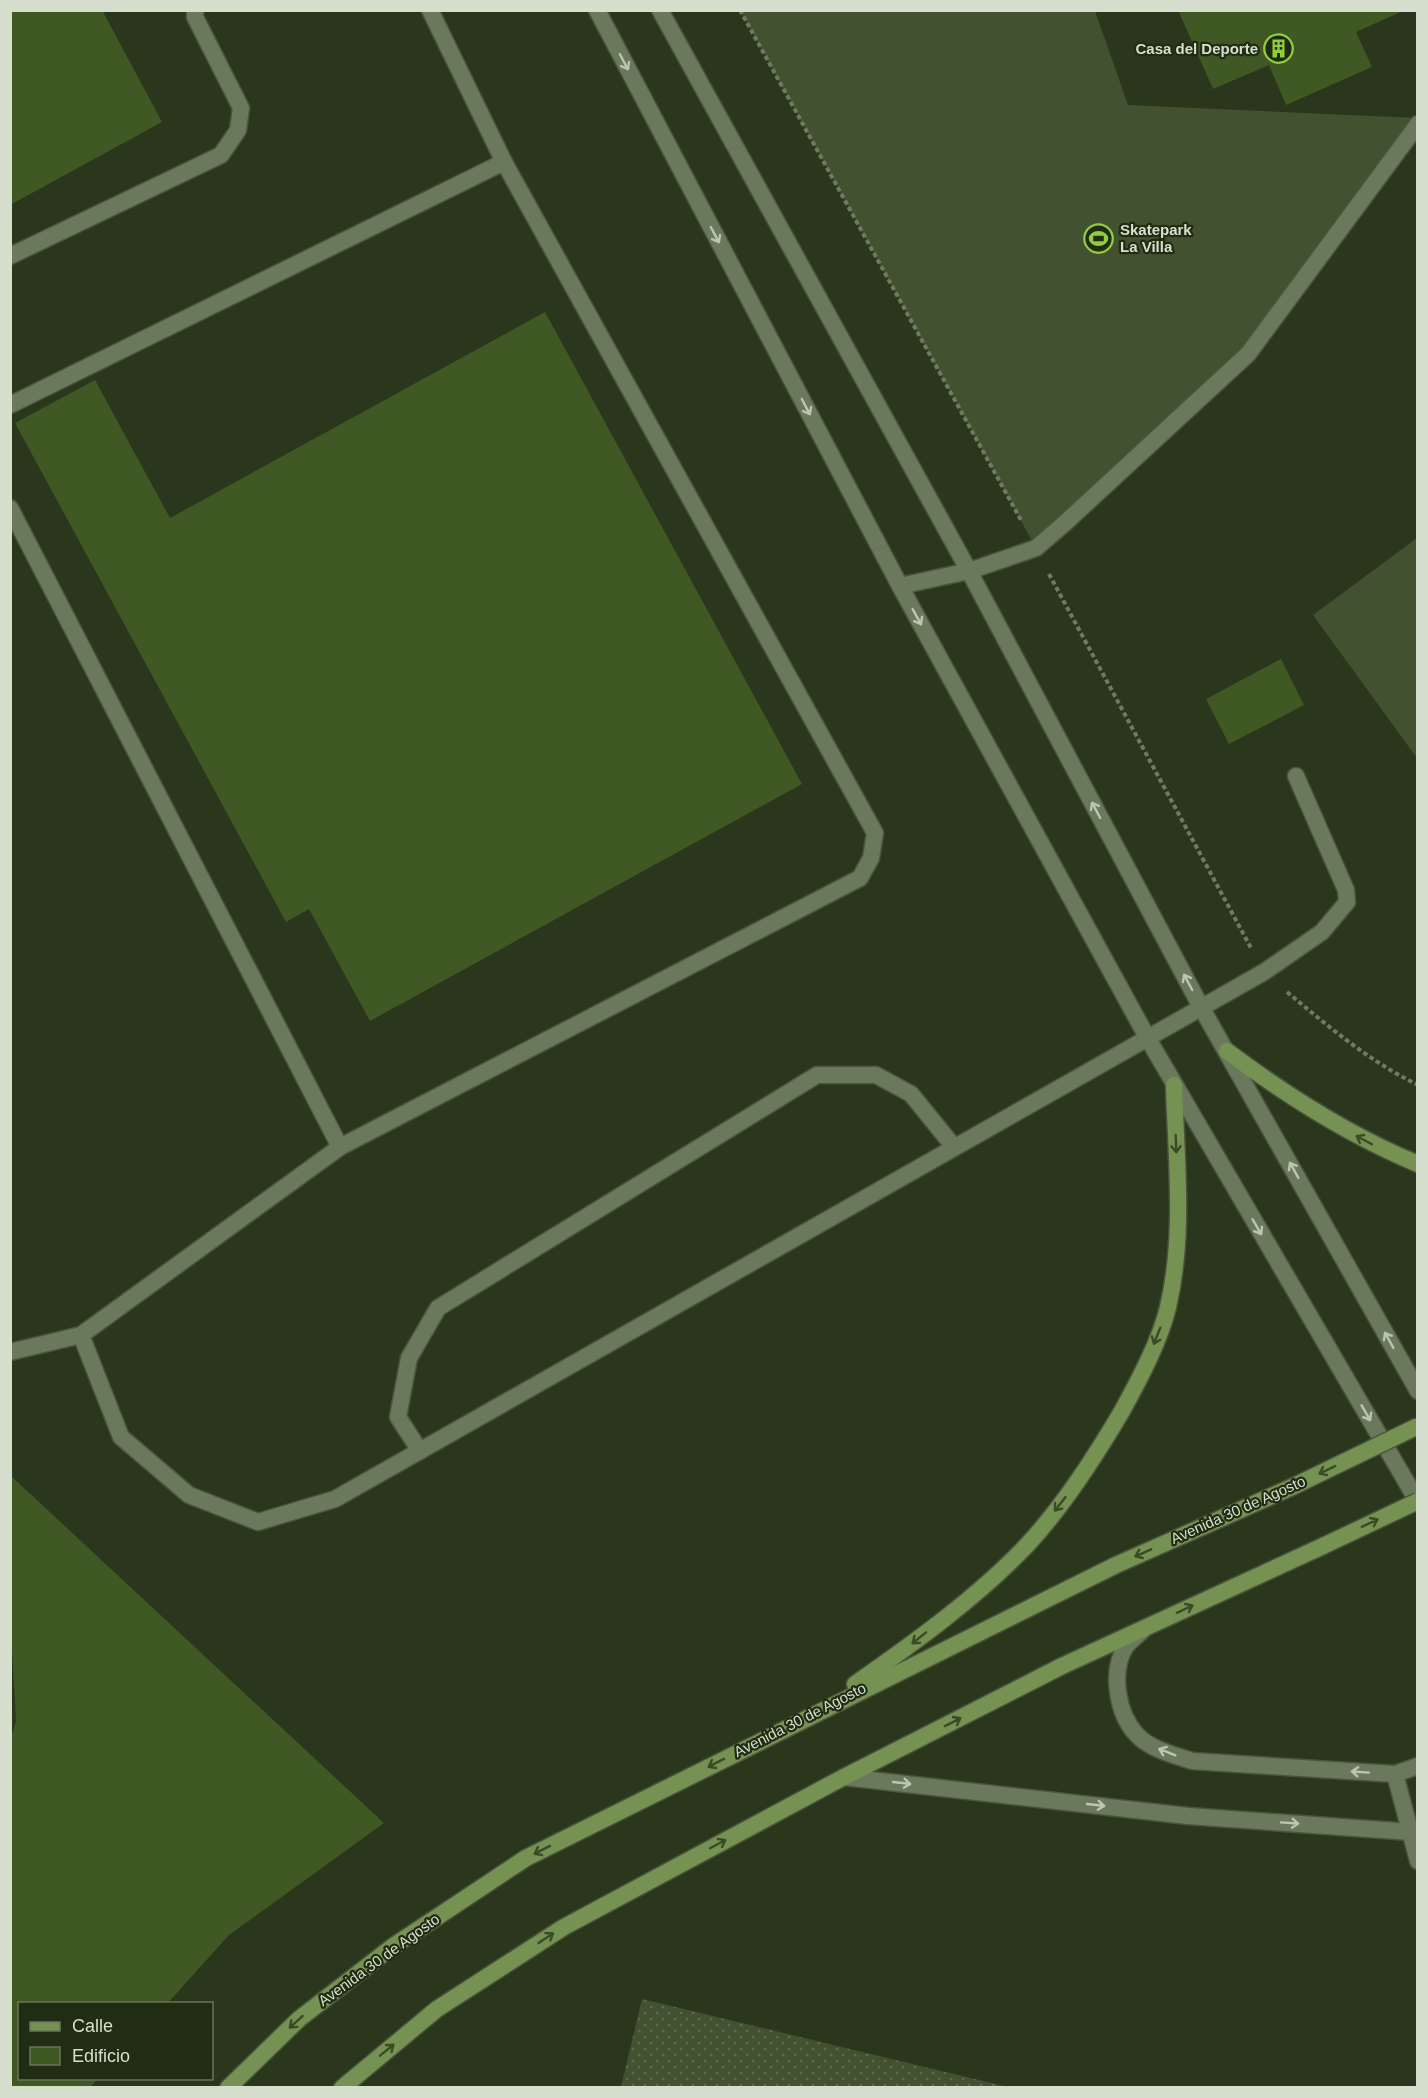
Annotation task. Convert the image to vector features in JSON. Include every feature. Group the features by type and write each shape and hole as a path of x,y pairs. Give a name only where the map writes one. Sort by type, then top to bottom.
{"main road":[{"path":"1227,1051 1275,1088 1327,1121 1381,1149 1418,1164"},
{"path":"806,1718 898,1654 967,1599 1028,1544 1093,1461 1139,1382 1168,1308 1179,1236 1174,1086"},
{"name":"Avenida 30 de Agosto","path":"228,2088 299,2019 392,1947 526,1858 1116,1564 1292,1487 1418,1426"},
{"path":"342,2088 437,2009 564,1927 844,1777 1146,1626 1418,1502"}],"street":[{"path":"10,256 221,155 238,130 241,108 195,17 195,10"},
{"path":"10,1352 81,1335 340,1147 860,878 871,858 875,833 504,162 430,10"},
{"path":"597,10 900,586 1147,1037 1418,1502"},
{"path":"660,10 969,571 1201,1007 1418,1391"},
{"path":"900,586 969,571 1036,548 1248,354 1418,124"},
{"path":"10,405 504,162"},
{"path":"10,508 340,1147"},
{"path":"81,1335 121,1437 189,1495 258,1522 335,1499 1264,972 1322,932 1347,902 1346,890 1296,776"},
{"path":"420,1451 398,1417 409,1358 438,1308 816,1075 876,1075 911,1094 954,1147"},
{"path":"1146,1626 1125,1647 1117,1677 1121,1708 1137,1735 1161,1751 1192,1761 1395,1774 1418,1766"},
{"path":"1395,1774 1414,1832 1418,1861"},
{"path":"844,1777 1188,1816 1414,1832"}],"path":[{"path":"742,12 1036,548 1264,972 1343,1040 1389,1071 1418,1085"}],"green space":[{"name":"Skatepark La Villa","path":"744,10 1095,11 1128,105 1417,118 1248,354 1036,548 742,14"},
{"path":"1417,538 1417,758 1313,615"},
{"path":"642,1999 1008,2087 621,2087"}],"building":[{"path":"10,10 102,10 162,122 10,205"},
{"name":"Casa del Deporte","path":"1178,10 1405,10 1356,32 1372,67 1286,105 1269,65 1213,89"},
{"path":"545,312 802,784 370,1021 309,909 286,922 15,423 95,380 170,518"},
{"path":"1281,659 1304,705 1229,744 1206,699"},
{"path":"10,1475 384,1823 229,1935 169,2002 18,2002 18,2080 96,2080 90,2088 10,2088 10,1741 16,1721 10,1615"}],"place":[{"name":"Casa del Deporte","path":"1279,49"},
{"name":"Skatepark La Villa","path":"1099,239"}]}
